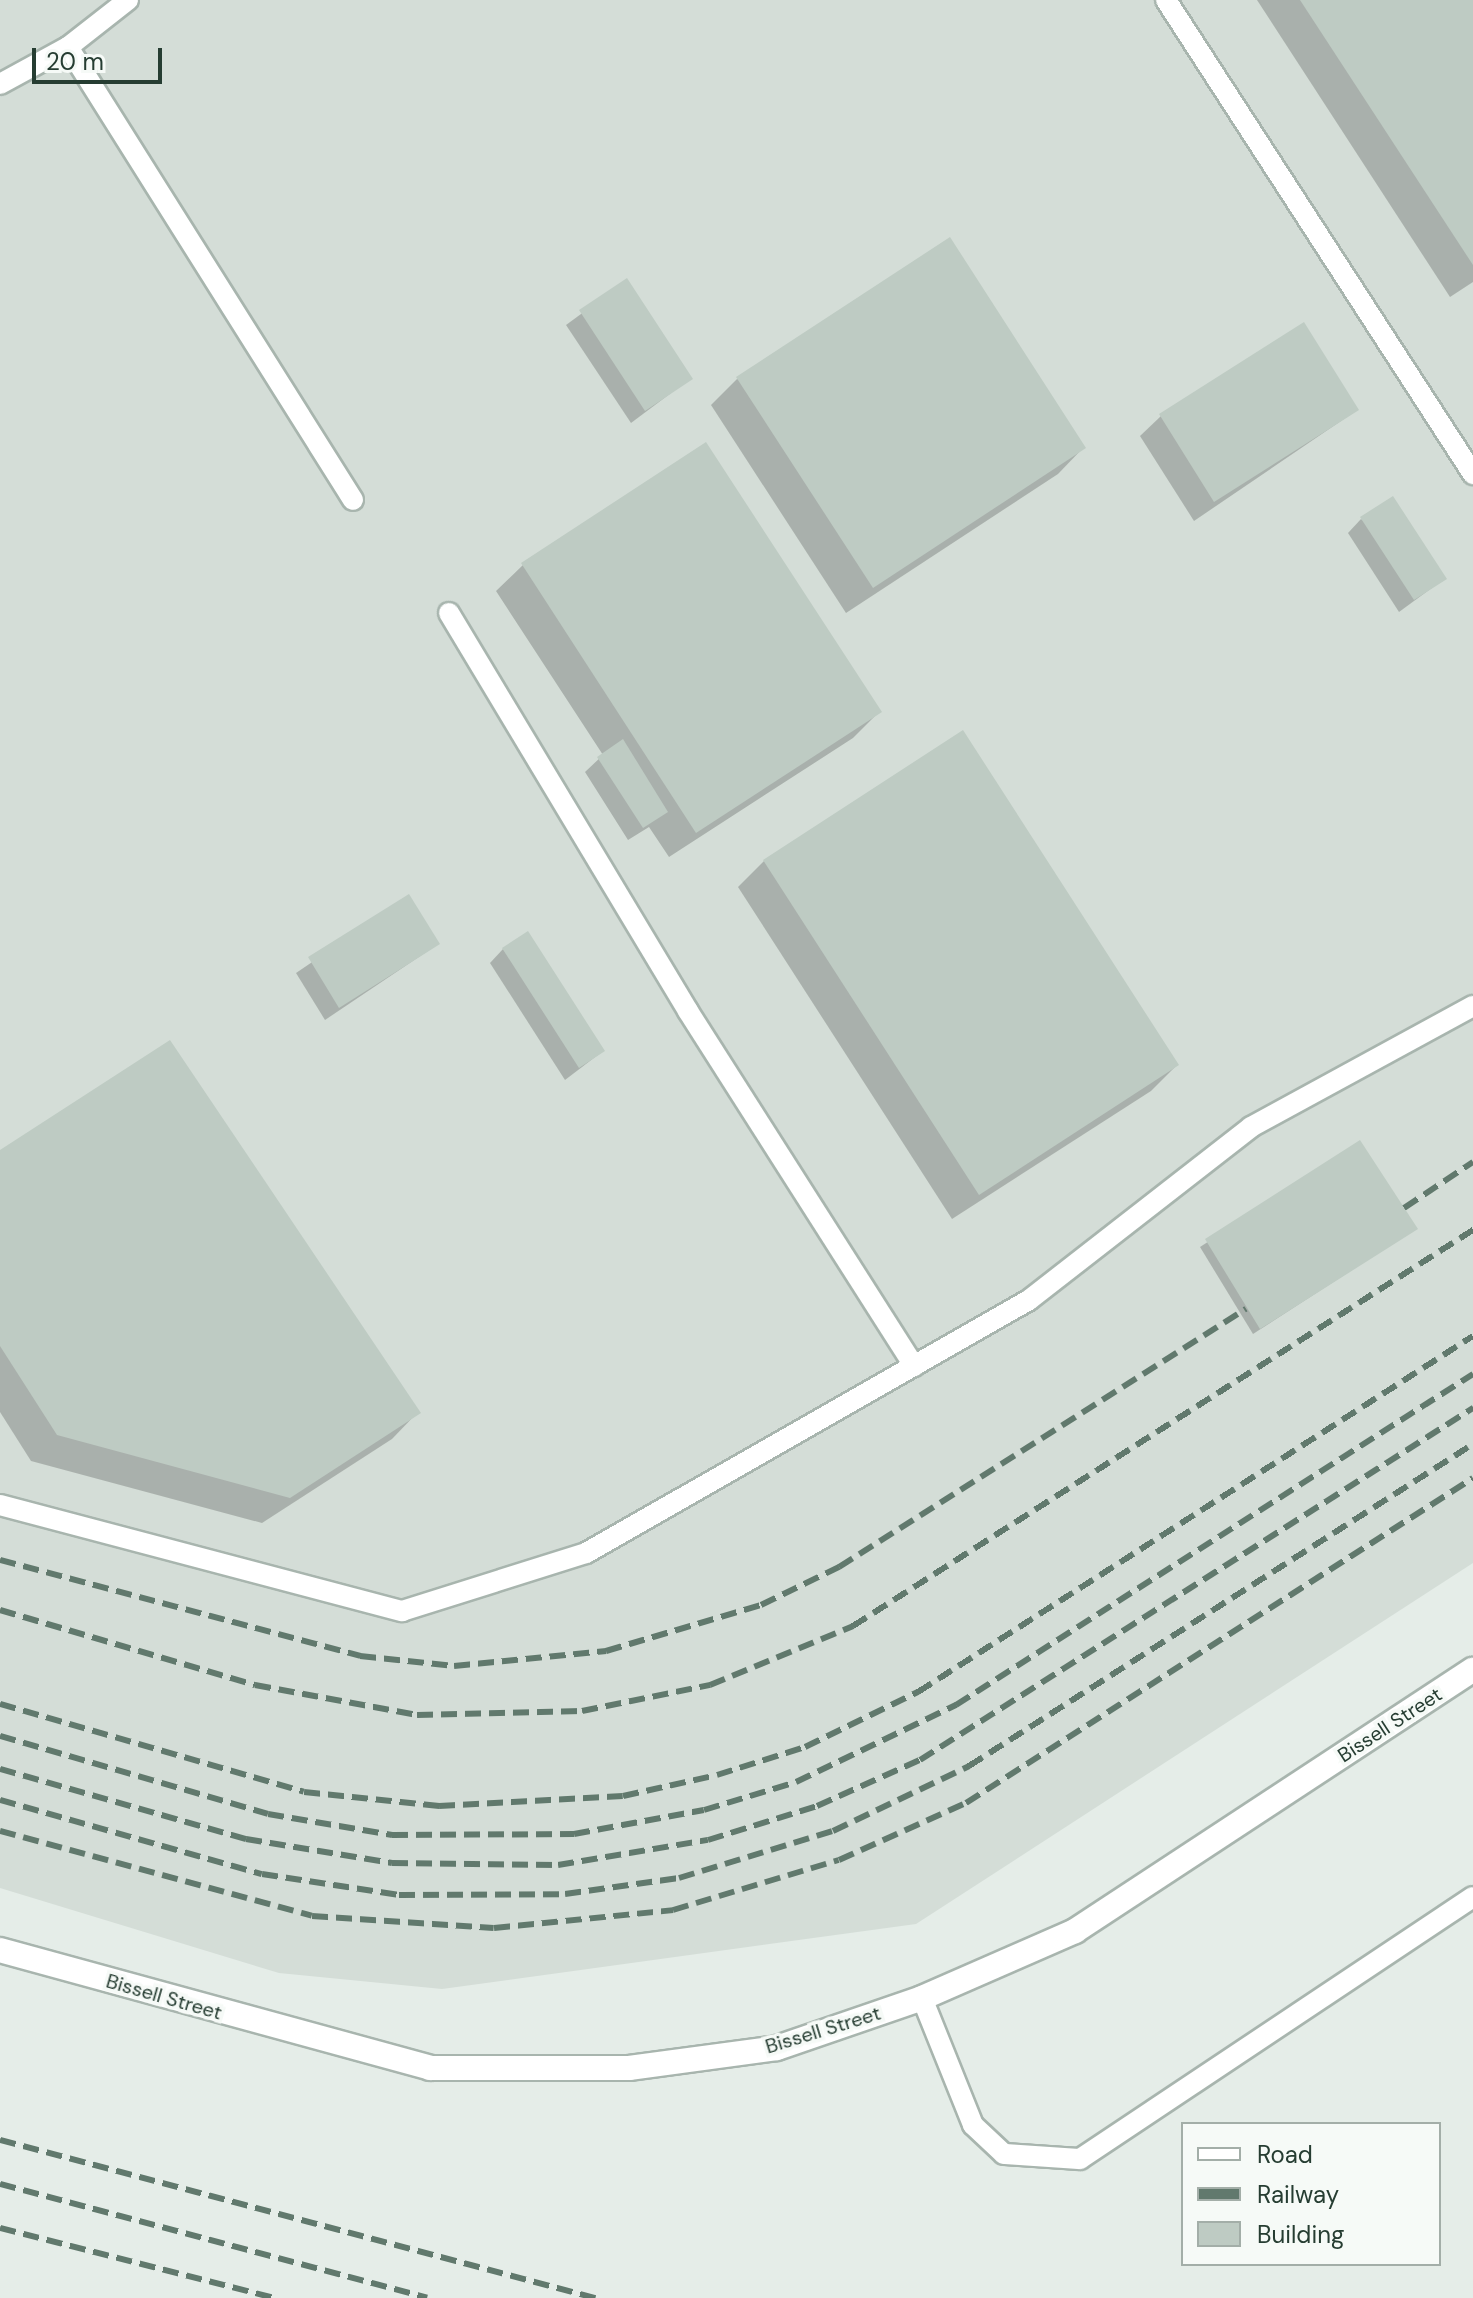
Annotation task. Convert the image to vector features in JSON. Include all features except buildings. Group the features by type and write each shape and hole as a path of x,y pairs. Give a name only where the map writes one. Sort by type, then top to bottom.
{"street":[{"name":"Bissell Street","path":"0,1950 430,2068 629,2068 747,2052 922,1998 1075,1931 1473,1670"}],"lane":[{"path":"0,84 68,47 128,0"},
{"path":"1166,0 1473,474"},
{"path":"68,47 353,500"},
{"path":"449,613 688,1011 914,1366"},
{"path":"0,1505 402,1611 586,1553 1029,1300 1251,1127 1473,1006"},
{"path":"922,1998 973,2125 1004,2154 1080,2159 1473,1897"}],"shaded area":[{"path":"0,0 1473,0 1473,1563 916,1924 442,1989 279,1973 0,1888"}],"railway":[{"path":"1404,1208 1473,1162"},
{"path":"0,1610 255,1685 417,1715 582,1711 710,1685 853,1626 1473,1230"},
{"path":"0,1560 360,1656 454,1666 606,1651 761,1605 839,1567 1246,1309"},
{"path":"0,1704 304,1792 439,1806 623,1796 717,1775 805,1747 918,1692 1473,1336"},
{"path":"0,1736 268,1814 392,1835 574,1834 704,1810 796,1782 956,1705 1473,1374"},
{"path":"0,1769 246,1839 392,1863 558,1865 708,1840 817,1806 920,1760 1473,1408"},
{"path":"0,1800 262,1874 399,1895 565,1894 679,1878 833,1831 969,1766 1473,1444"},
{"path":"0,1831 312,1916 494,1928 673,1910 839,1860 966,1803 1473,1478"},
{"path":"0,2140 595,2298"},
{"path":"0,2184 427,2298"},
{"path":"0,2228 274,2298"}]}
